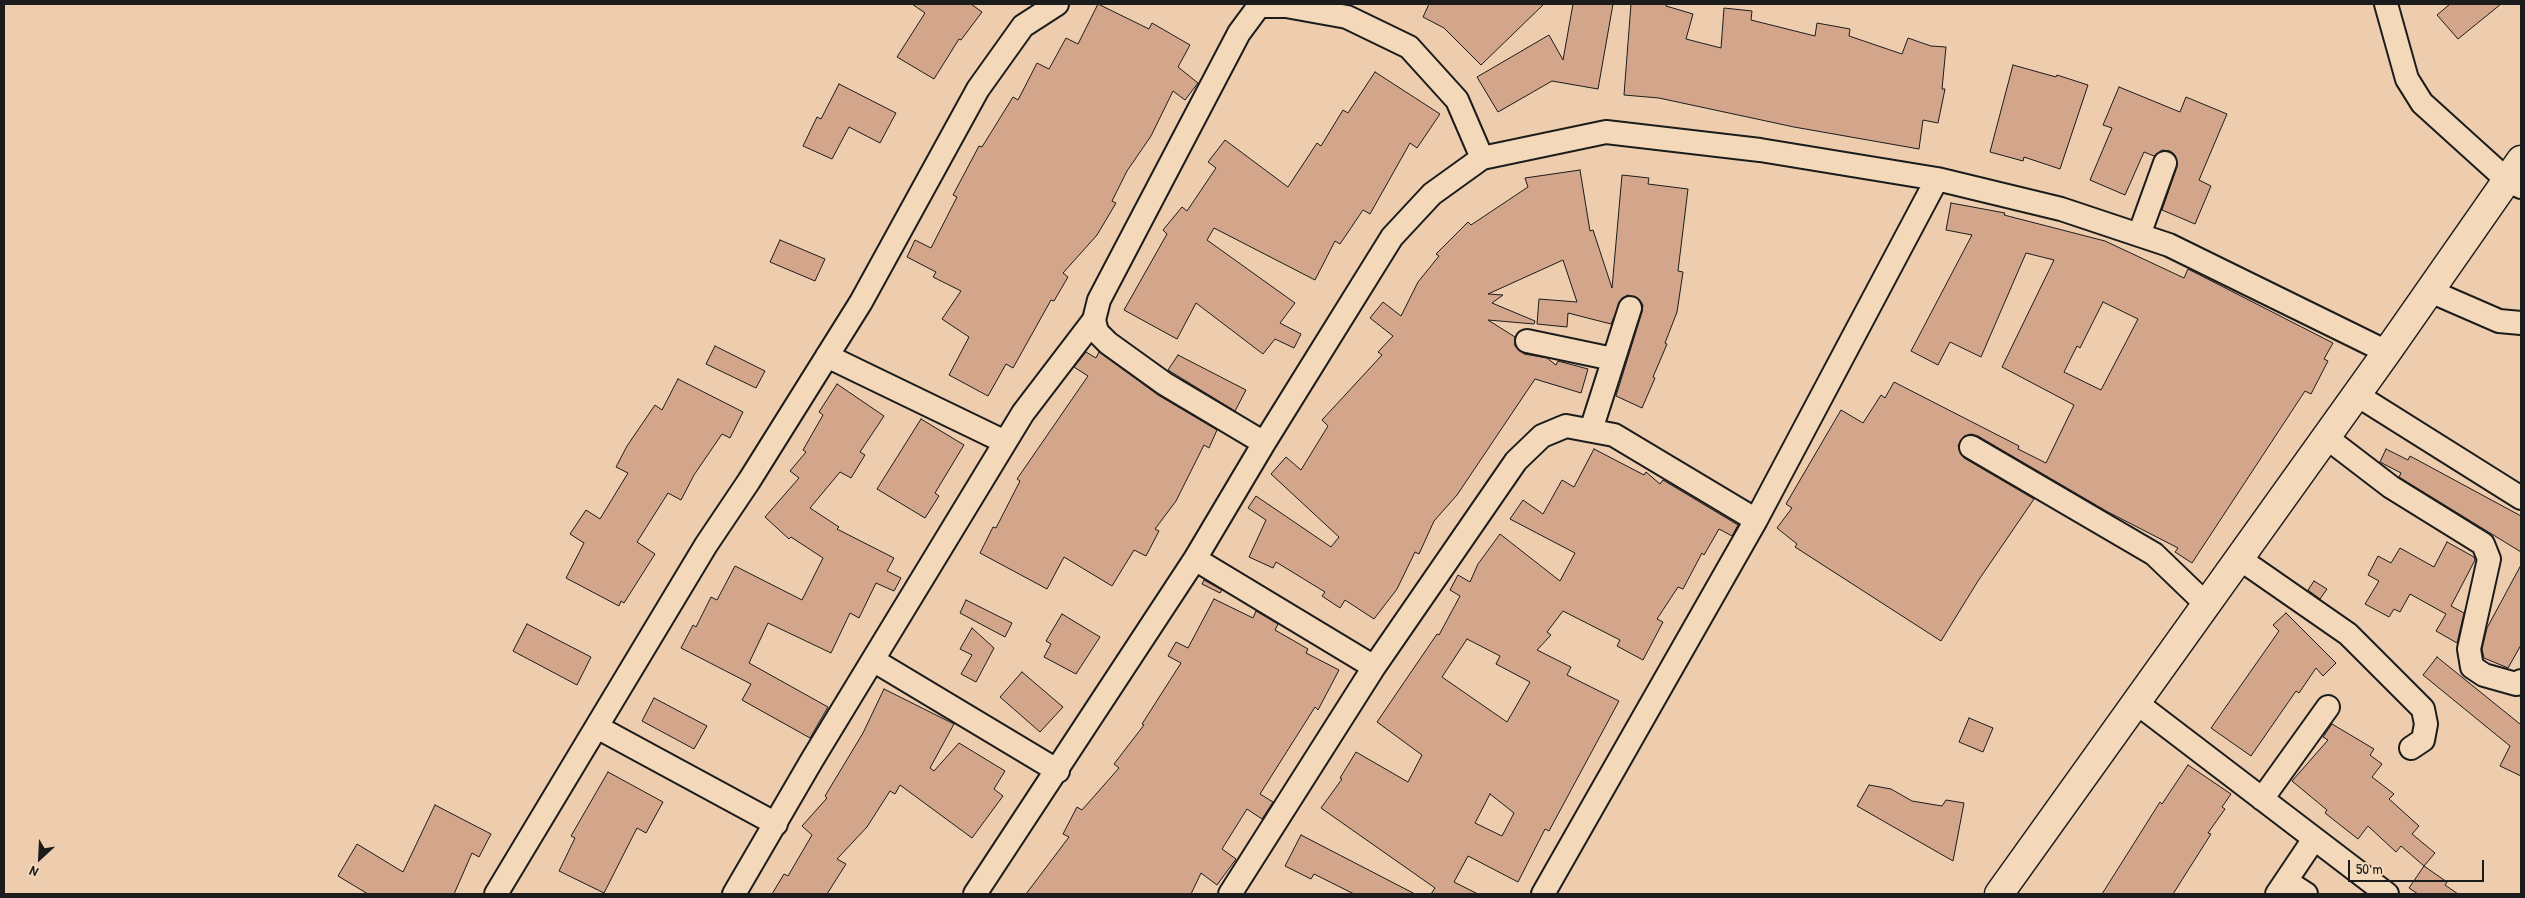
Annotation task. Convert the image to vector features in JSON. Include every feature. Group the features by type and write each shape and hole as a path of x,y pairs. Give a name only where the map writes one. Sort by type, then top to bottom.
{"main road":[{"path":"1999,894 2138,704 2206,604 2430,291 2517,175"}],"street":[{"path":"496,894 706,545 861,302 978,89 1022,26 1057,4"},
{"path":"2386,4 2407,79 2422,103 2517,175"},
{"path":"734,894 1022,414 1094,320 1099,300 1239,33 1250,5 1286,6 1347,17 1409,47 1457,100 1482,158"},
{"path":"975,894 1058,771 1195,559 1264,443 1392,237 1432,194 1482,158 1606,132 1760,150 1937,179 2061,209 2169,245 2387,352"},
{"path":"2139,236 2165,163"},
{"path":"1547,893 1756,520 1937,179"},
{"path":"2430,291 2500,321 2521,323"},
{"path":"1591,430 1630,308"},
{"path":"1094,320 1097,332 1108,343 1164,384 1264,443"},
{"path":"1526,342 1614,359"},
{"path":"827,356 1006,442"},
{"path":"2357,395 2521,498"},
{"path":"1236,892 1374,667 1516,461 1542,436 1566,426 1614,435 1756,520"},
{"path":"2326,438 2392,488 2483,544 2489,559 2469,649 2472,667 2484,675 2508,682 2516,684 2521,681"},
{"path":"1971,447 2154,554 2206,604"},
{"path":"1195,559 1374,667"},
{"path":"2240,559 2348,634 2423,709 2426,724 2423,740 2411,748"},
{"path":"873,660 1058,771"},
{"path":"2138,704 2387,894"},
{"path":"2262,799 2328,707"},
{"path":"597,727 776,824"},
{"path":"2306,894 2281,888 2314,839"}],"building":[{"path":"912,4 971,4 982,12 961,40 959,39 934,79 897,57 925,13"},
{"path":"1098,4 1149,29 1152,23 1190,45 1178,67 1198,83 1185,100 1173,91 1151,136 1127,171 1112,201 1116,203 1097,235 1063,273 1068,277 1054,301 1051,300 1013,368 1006,364 988,396 949,375 969,337 942,319 961,291 933,277 936,272 907,257 915,240 931,248 957,197 953,195 979,146 982,147 1013,97 1018,100 1037,63 1049,69 1066,38 1078,44"},
{"path":"1429,4 1544,4 1481,65 1444,28 1423,17"},
{"path":"1573,4 1613,4 1598,89 1552,81 1498,112 1477,77 1549,35 1563,60"},
{"path":"1631,4 1666,4 1666,6 1693,14 1686,39 1721,48 1724,8 1752,11 1751,20 1815,36 1817,23 1850,29 1849,36 1902,54 1908,38 1931,46 1946,47 1942,89 1945,89 1938,123 1923,120 1919,149 1794,127 1659,98 1624,95"},
{"path":"2450,4 2501,4 2458,39 2437,15"},
{"path":"2013,65 2056,77 2057,75 2088,85 2060,169 2024,157 2023,161 1990,152"},
{"path":"1375,72 1440,114 1417,148 1410,143 1370,214 1363,210 1340,244 1335,241 1315,280 1214,228 1207,240 1295,303 1280,323 1301,334 1294,348 1275,339 1263,354 1196,303 1177,339 1124,310 1167,234 1163,230 1182,207 1187,211 1216,168 1208,162 1225,140 1288,187 1317,143 1321,146 1343,110 1348,113"},
{"path":"839,84 896,113 880,143 849,127 832,159 803,146 817,117 821,119"},
{"path":"2119,87 2180,112 2186,97 2227,114 2199,180 2211,186 2195,224 2162,210 2177,167 2175,155 2170,151 2162,150 2154,156 2144,152 2125,195 2090,180 2112,128 2103,125"},
{"path":"1580,170 1590,231 1593,230 1612,288 1622,175 1649,178 1648,184 1688,189 1678,271 1683,272 1677,312 1665,343 1667,344 1653,377 1655,378 1642,408 1616,396 1642,312 1643,305 1639,299 1628,295 1622,298 1611,324 1568,313 1567,327 1537,324 1539,299 1577,302 1563,260 1488,294 1503,295 1492,303 1535,321 1534,324 1488,320 1515,337 1515,346 1524,354 1547,358 1556,365 1558,361 1588,369 1581,393 1535,379 1457,495 1434,521 1419,554 1415,552 1397,589 1374,619 1345,600 1340,608 1322,596 1325,592 1276,562 1273,568 1249,557 1266,520 1248,508 1256,496 1331,547 1339,537 1271,474 1286,457 1301,470 1328,426 1322,420 1382,355 1378,352 1393,336 1370,318 1383,302 1401,316 1418,282 1439,256 1436,254 1468,222 1471,225 1528,187 1525,178"},
{"path":"1951,203 2005,213 2004,215 2105,241 2184,278 2188,269 2333,343 2324,359 2328,361 2311,394 2305,391 2192,563 2175,552 2178,548 2108,512 1978,436 1971,434 1964,436 1958,446 1964,458 2034,499 1978,581 1941,641 1795,547 1797,544 1777,528 1792,508 1786,504 1841,410 1863,423 1881,395 1885,398 1894,382 2019,446 2018,449 2046,463 2074,405 2002,367 2054,260 2026,253 1981,357 1950,342 1938,365 1911,351 1972,235 1946,230","holes":["2103,302 2138,319 2101,390 2064,372 2077,346 2080,348"]},
{"path":"780,240 825,259 815,281 770,262"},
{"path":"715,346 765,371 756,388 706,364"},
{"path":"1086,352 1096,358 1099,352 1158,395 1217,430 1209,448 1204,445 1176,501 1155,529 1159,531 1146,556 1134,550 1112,586 1064,557 1047,589 980,553 993,527 996,528 1020,481 1017,479 1088,376 1074,367"},
{"path":"1178,355 1246,390 1235,411 1168,370"},
{"path":"678,379 743,412 730,438 722,434 694,475 681,500 668,493 637,542 655,554 624,603 621,601 619,606 566,578 584,543 570,534 586,510 600,519 628,473 616,467 627,446 655,405 662,410"},
{"path":"837,384 884,416 860,452 865,455 851,478 840,472 810,508 839,527 837,529 894,558 887,571 901,578 894,591 876,583 859,618 850,613 831,653 768,623 749,663 828,707 810,738 742,700 751,684 681,648 693,625 696,627 711,597 717,600 735,566 802,600 823,558 791,537 789,539 765,517 799,478 790,471 806,452 803,450 823,415 819,412"},
{"path":"921,419 964,445 935,493 939,496 925,518 877,489"},
{"path":"1594,449 1644,475 1646,472 1660,484 1663,480 1738,525 1732,536 1719,529 1704,555 1702,553 1683,589 1678,587 1657,619 1663,622 1643,660 1617,646 1620,640 1563,611 1547,632 1551,635 1537,650 1571,667 1567,675 1619,701 1549,831 1545,829 1518,882 1468,856 1454,882 1478,894 1431,894 1435,888 1321,808 1342,779 1340,778 1356,752 1408,782 1422,755 1377,722 1437,634 1439,635 1460,596 1450,590 1458,575 1470,582 1478,564 1500,534 1560,581 1575,553 1510,519 1523,500 1543,514 1562,480 1574,487","holes":["1467,639 1500,656 1496,664 1530,682 1507,722 1442,677","1490,794 1514,813 1502,836 1475,823"]},
{"path":"2386,449 2408,460 2410,456 2521,516 2521,552 2399,477 2401,473 2380,462"},
{"path":"2447,542 2474,557 2475,560 2451,606 2464,613 2457,643 2436,631 2446,614 2410,594 2400,612 2394,609 2389,617 2365,604 2379,581 2368,575 2378,556 2391,563 2400,548 2434,567"},
{"path":"2521,565 2521,645 2508,668 2484,658 2482,649 2487,628"},
{"path":"1204,580 1222,590 1220,593 1202,584"},
{"path":"2314,581 2327,589 2320,599 2308,590"},
{"path":"1214,599 1253,618 1256,611 1278,624 1275,630 1308,649 1306,653 1339,670 1318,710 1315,707 1260,794 1273,802 1262,819 1247,809 1222,849 1236,859 1217,885 1201,873 1191,894 1026,894 1069,837 1063,834 1077,807 1082,810 1119,768 1114,764 1144,725 1142,724 1181,663 1168,656 1176,642 1188,648"},
{"path":"966,600 1012,623 1005,637 960,613"},
{"path":"2286,613 2336,663 2323,676 2316,668 2299,693 2296,691 2251,756 2211,728 2279,631 2273,625"},
{"path":"1062,614 1100,637 1076,674 1044,657 1051,644 1046,641"},
{"path":"527,624 591,657 577,685 513,651"},
{"path":"972,628 994,648 976,682 961,674 972,655 960,649"},
{"path":"2437,657 2521,723 2521,776 2500,766 2510,746 2423,675"},
{"path":"1022,672 1063,707 1040,732 1000,697"},
{"path":"884,689 954,724 930,768 934,771 959,743 1005,771 994,789 1003,796 972,838 900,785 895,794 890,791 867,827 837,859 846,864 827,894 772,894 784,874 788,876 812,835 802,826 827,798 825,796 863,733"},
{"path":"654,698 707,726 694,749 642,721"},
{"path":"1969,718 1993,728 1983,752 1959,742"},
{"path":"2332,724 2374,749 2370,755 2382,764 2372,777 2394,794 2389,799 2419,826 2412,834 2435,853 2424,866 2401,846 2396,852 2368,826 2358,839 2325,813 2327,810 2292,781 2328,740 2323,737"},
{"path":"2188,765 2231,794 2222,807 2225,809 2208,833 2211,834 2173,894 2102,894 2160,802 2162,804"},
{"path":"608,772 663,802 646,833 637,828 604,893 559,871 575,838 571,836"},
{"path":"1869,785 1891,789 1912,801 1942,806 1946,800 1964,803 1953,861 1857,806"},
{"path":"435,805 491,834 479,857 472,853 454,894 368,894 338,876 357,844 403,872"},
{"path":"1301,835 1415,894 1354,894 1314,874 1311,879 1285,866"},
{"path":"2424,866 2447,882 2445,885 2458,894 2418,894 2409,888"}]}
